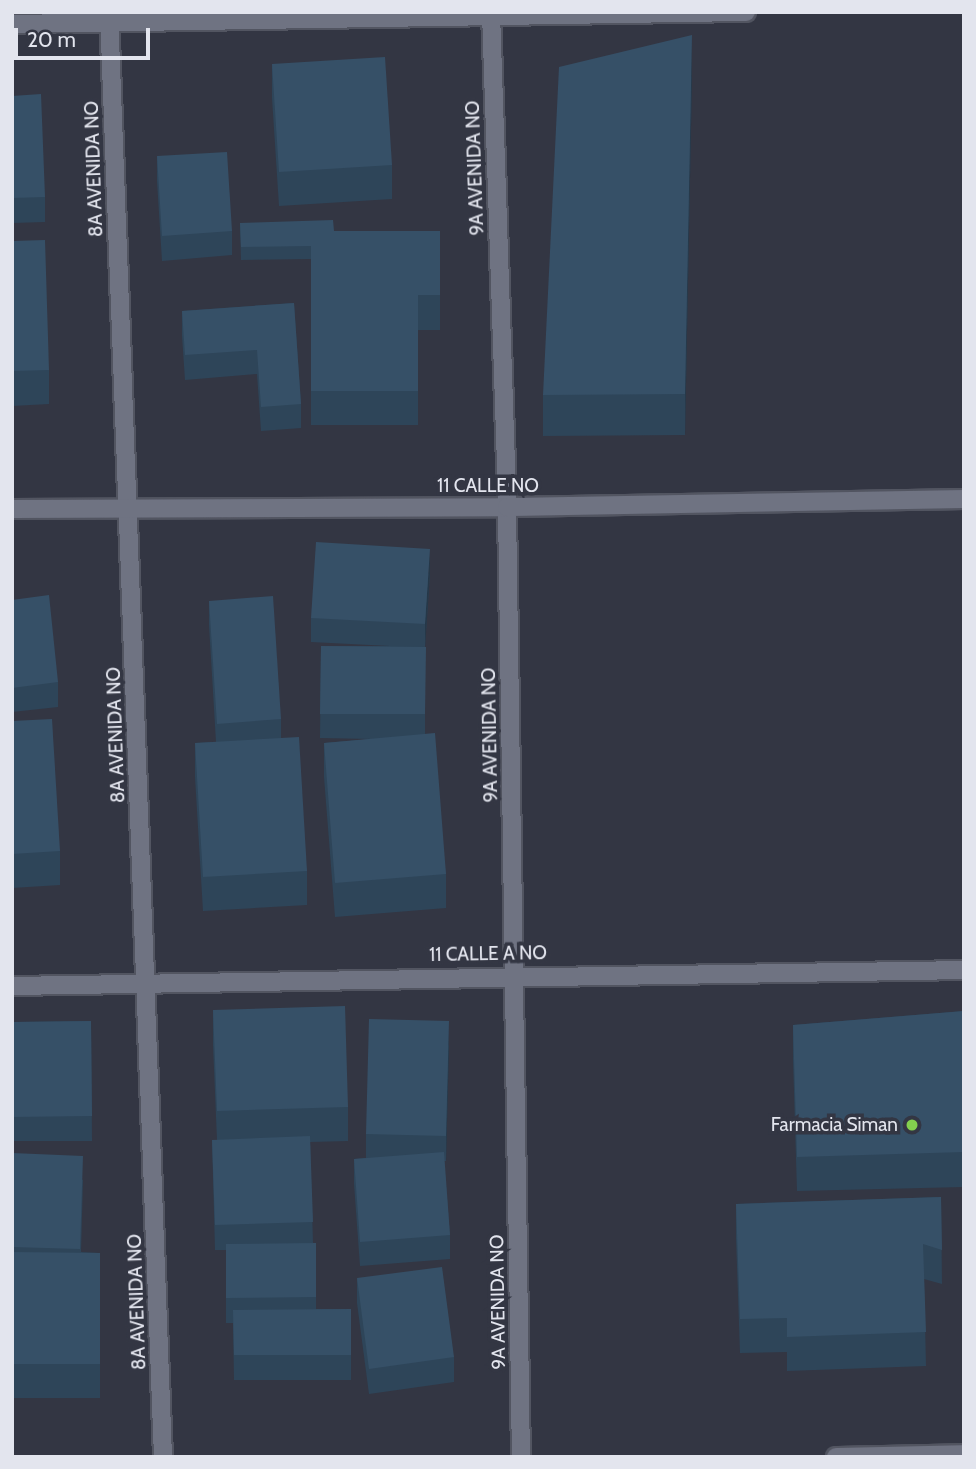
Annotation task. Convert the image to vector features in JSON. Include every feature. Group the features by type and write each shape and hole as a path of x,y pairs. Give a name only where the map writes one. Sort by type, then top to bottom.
{"street":[{"path":"12,24 110,17 746,12"},
{"name":"9A AVENIDA NO","path":"491,15 507,507 516,975 521,1457"},
{"name":"8A AVENIDA NO","path":"110,17 163,1457"},
{"name":"11 CALLE NO","path":"12,509 507,507 964,499"},
{"name":"11 CALLE A NO","path":"12,986 516,975 964,970"},
{"path":"836,1457 964,1454"}],"building":[{"path":"692,35 685,394 543,395 559,67"},
{"path":"385,57 392,165 279,172 272,64"},
{"path":"41,94 45,197 12,198 12,96"},
{"path":"227,152 232,231 162,236 157,156"},
{"path":"333,220 334,231 311,231 311,246 241,247 240,223"},
{"path":"311,231 440,231 440,295 418,295 418,391 311,391"},
{"path":"45,240 49,370 12,371 12,241"},
{"path":"294,303 301,404 261,407 257,350 185,355 182,311"},
{"path":"316,542 430,549 425,624 311,618"},
{"path":"49,595 58,682 12,688 12,600"},
{"path":"273,596 281,719 217,724 209,601"},
{"path":"321,646 426,647 425,714 320,714"},
{"path":"52,719 60,851 12,854 12,721"},
{"path":"435,733 446,874 335,883 324,743"},
{"path":"299,737 307,871 203,877 195,743"},
{"path":"345,1006 348,1107 217,1111 213,1010"},
{"path":"964,1011 964,1152 797,1157 793,1025"},
{"path":"369,1019 449,1021 446,1136 366,1134"},
{"path":"91,1021 92,1116 12,1117 12,1022"},
{"path":"310,1136 313,1222 215,1225 212,1140"},
{"path":"444,1152 450,1235 360,1242 354,1159"},
{"path":"12,1153 83,1156 80,1249 12,1247"},
{"path":"941,1197 942,1250 923,1244 926,1332 787,1337 787,1318 740,1319 736,1204"},
{"path":"316,1243 316,1297 226,1298 226,1244"},
{"path":"12,1252 100,1253 100,1364 12,1364"},
{"path":"442,1267 454,1357 369,1369 357,1278"},
{"path":"351,1309 351,1355 234,1355 233,1310"}],"place":[{"name":"Farmacia Siman","path":"912,1125"}]}
